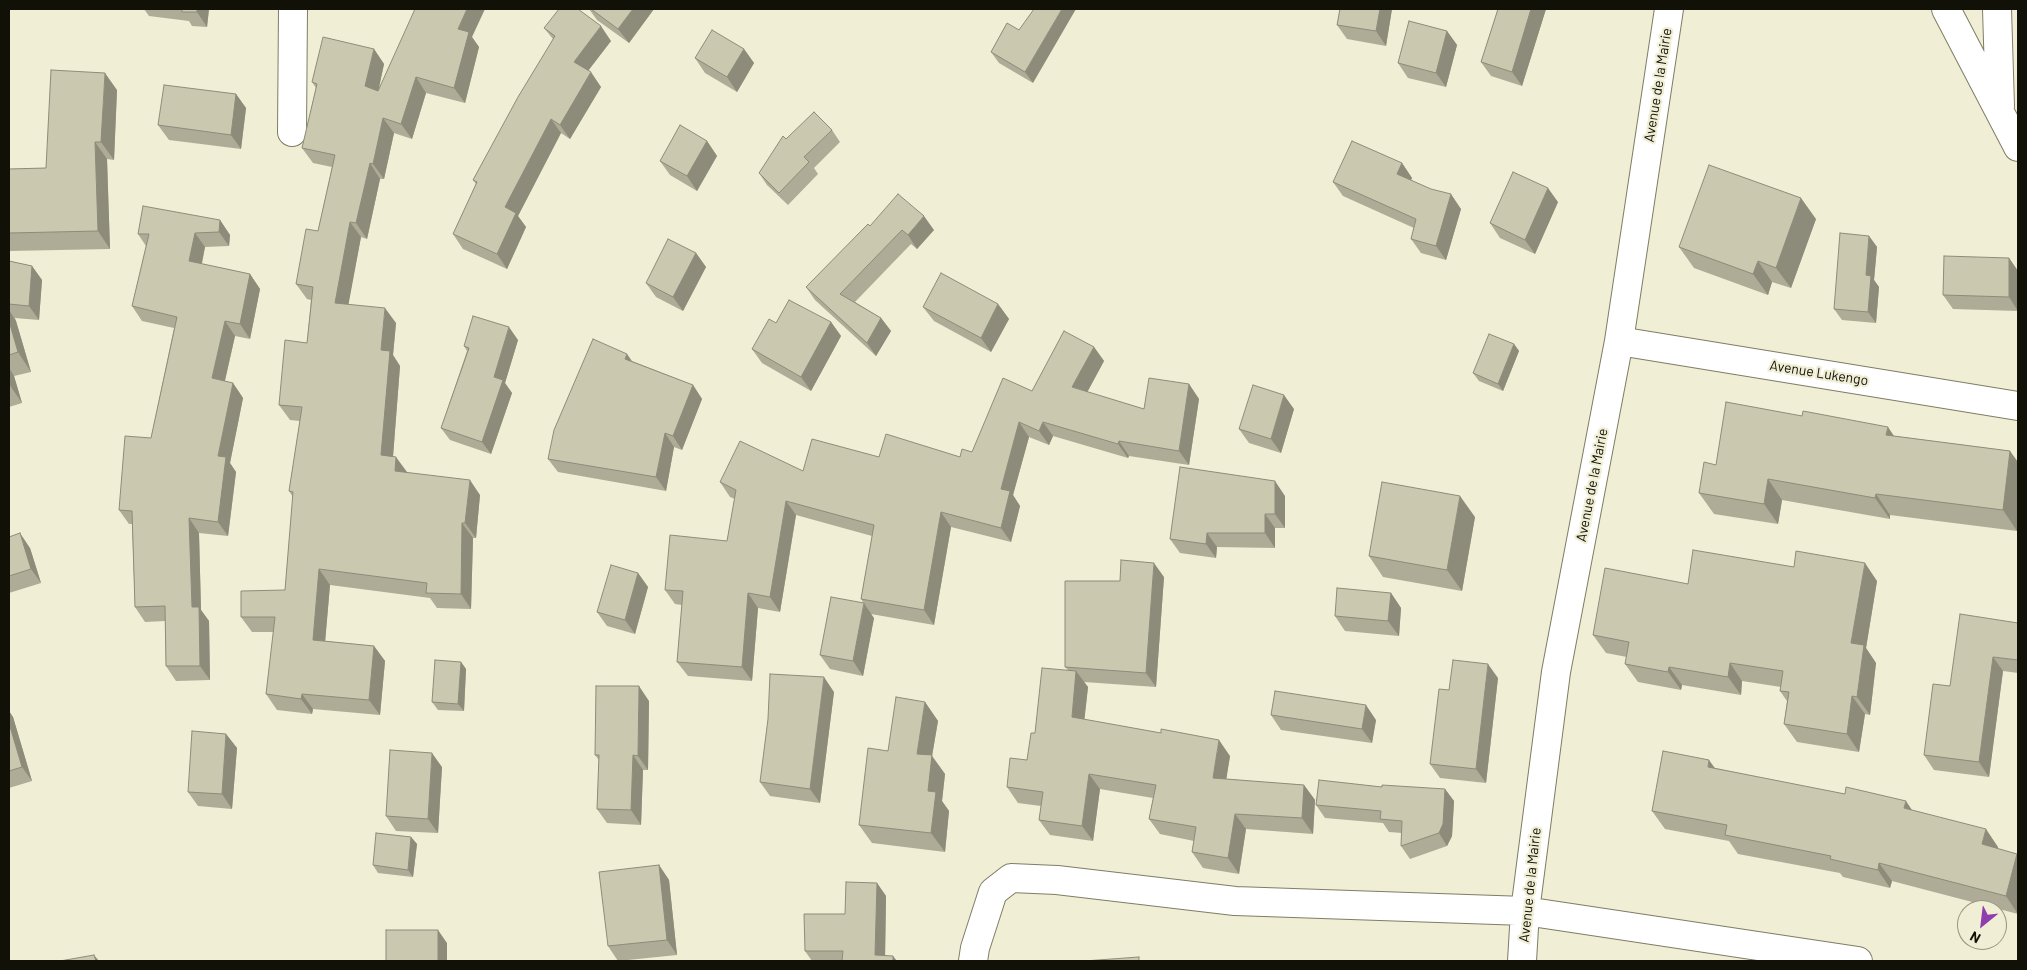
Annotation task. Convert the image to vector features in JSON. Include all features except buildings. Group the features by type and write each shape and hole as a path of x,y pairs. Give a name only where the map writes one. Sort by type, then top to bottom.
{"street":[{"path":"292,132 294,9"},
{"name":"Avenue de la Mairie","path":"1522,961 1525,911 1556,672 1619,341 1669,9"},
{"path":"1946,9 2018,147"},
{"path":"1997,9 2000,113"},
{"name":"Avenue Lukengo","path":"1619,341 2018,406"},
{"path":"973,961 975,948 993,892 1011,878 1057,880 1235,901 1525,911 1858,961"}]}
